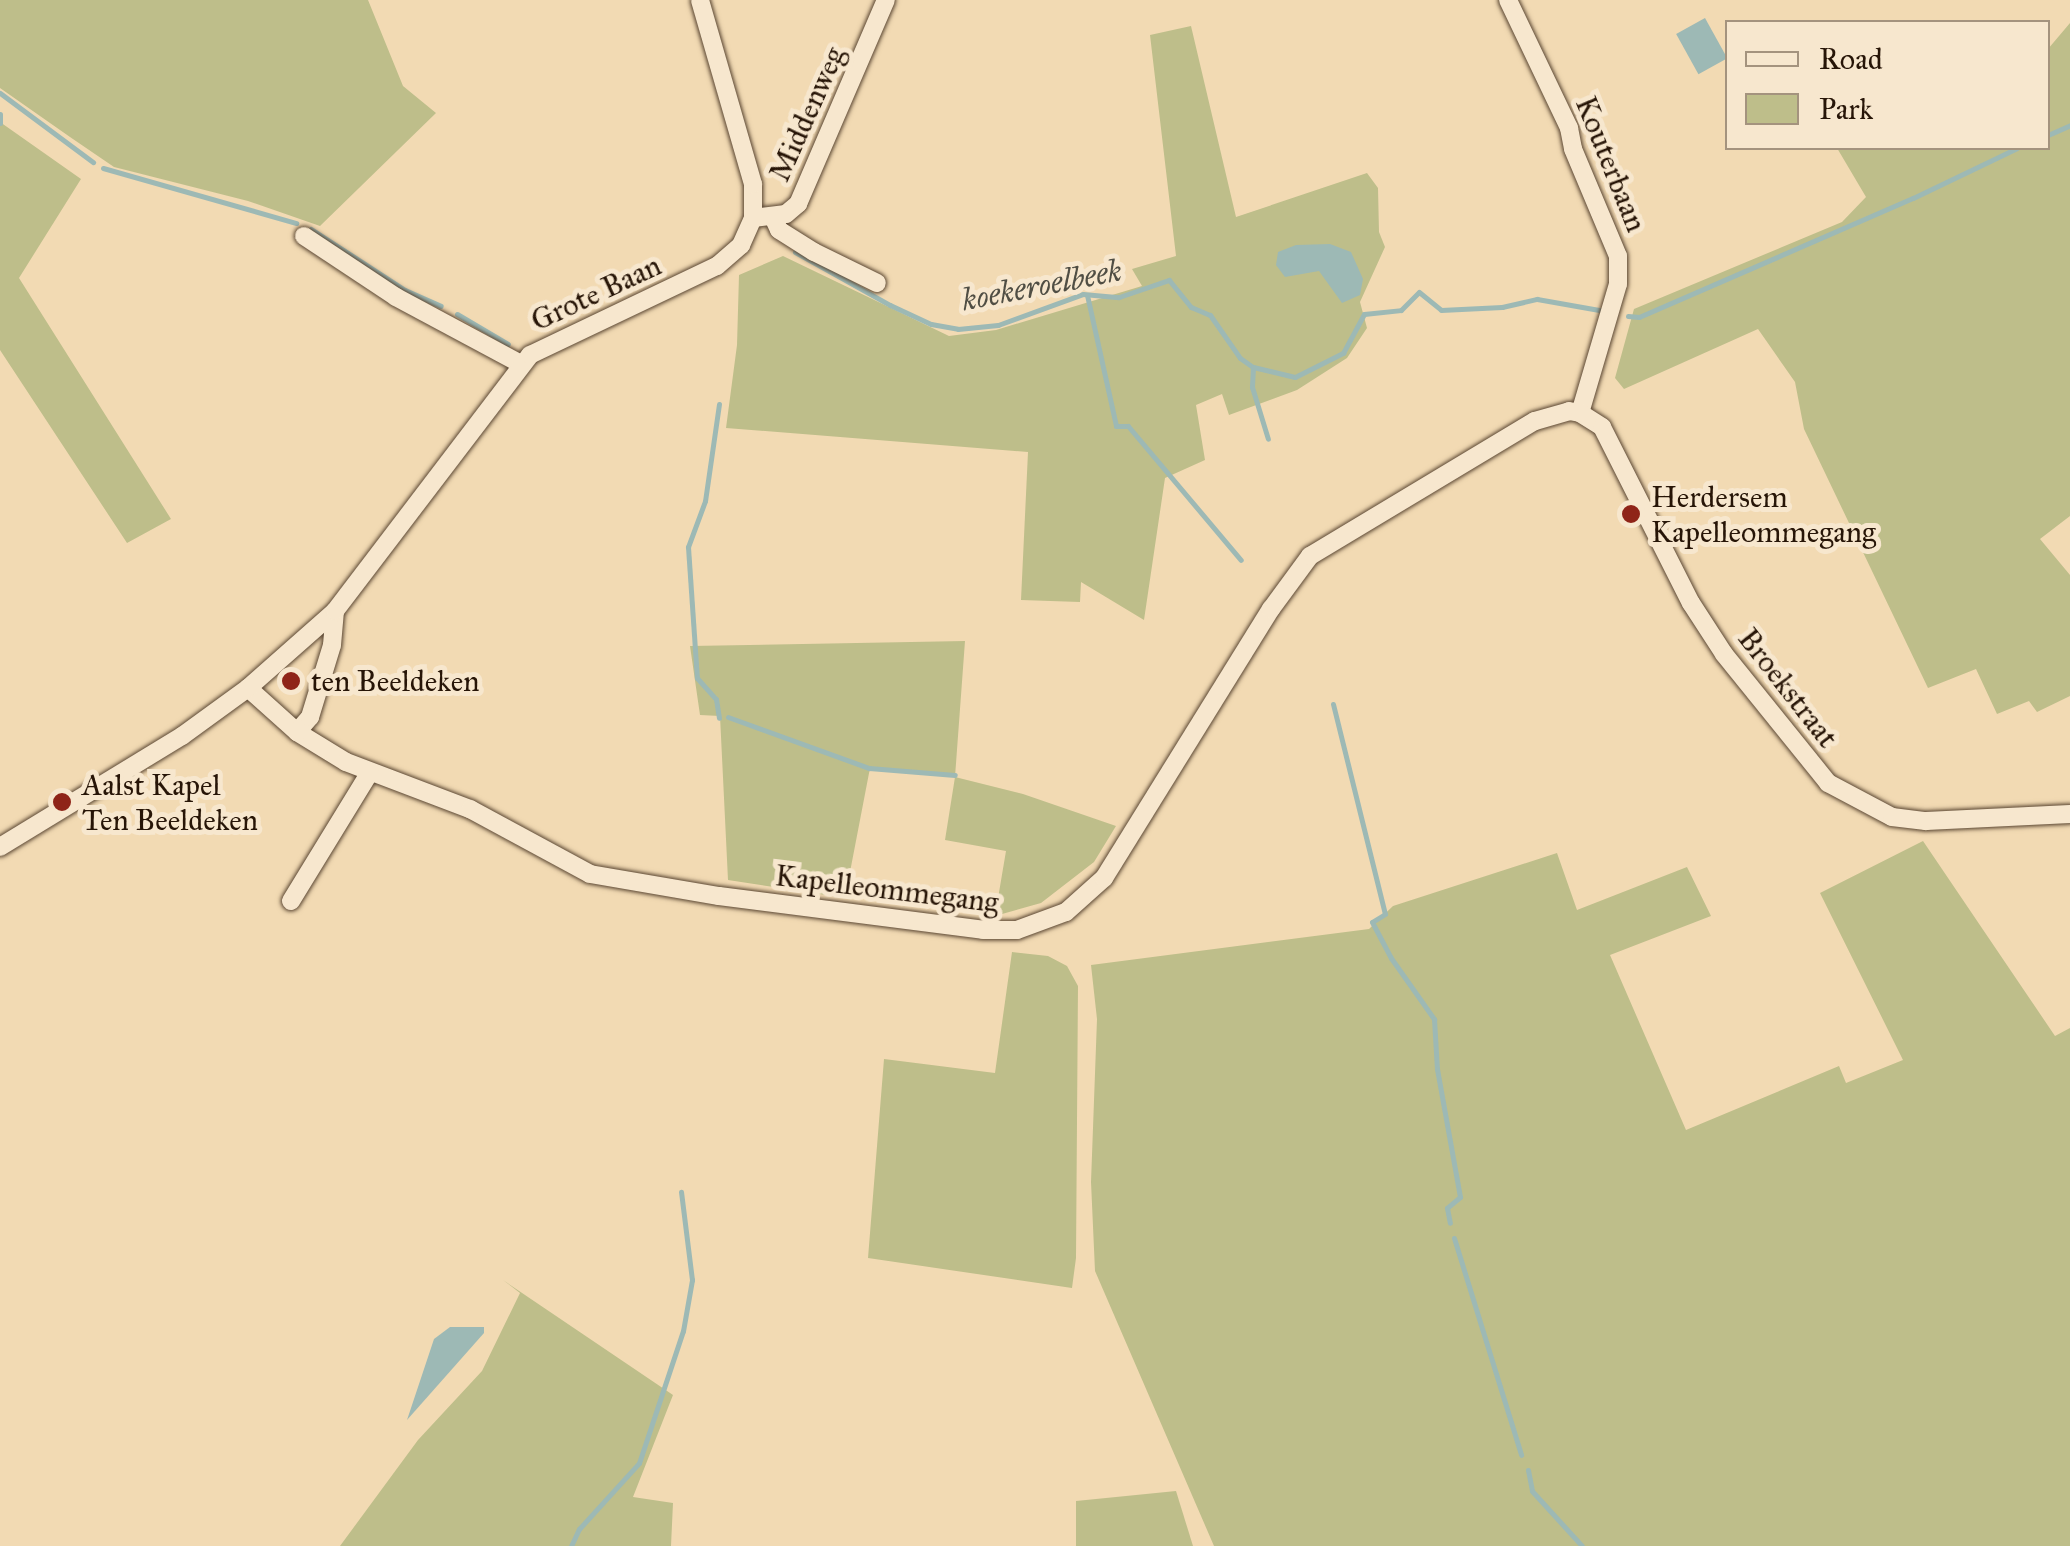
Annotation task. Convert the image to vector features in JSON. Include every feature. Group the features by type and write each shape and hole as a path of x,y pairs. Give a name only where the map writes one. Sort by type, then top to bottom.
{"street":[{"path":"700,0 753,184 753,218"},
{"name":"Middenweg","path":"753,218 773,217 798,204 886,0"},
{"name":"Kouterbaan","path":"1508,0 1569,128 1573,148 1618,256 1618,284 1580,413"},
{"path":"773,217 779,230 877,283"},
{"name":"Grote Baan","path":"0,847 182,736 248,688 335,611 520,364 544,346 717,266 741,245 753,218"},
{"path":"304,236 396,297 520,364"},
{"name":"Kapelleommegang","path":"248,688 297,732 370,772 470,809 590,874 983,930 1028,928 1066,912 1104,878 1271,609 1310,556 1535,421 1561,412 1580,413"},
{"name":"Broekstraat","path":"1580,413 1609,438 1690,603 1724,654 1828,783 1892,816 1926,821 2070,814"},
{"name":"Grote Baan","path":"297,732 310,717 332,645 335,611"},
{"path":"290,902 370,772"}],"green space":[{"path":"0,0 368,0 403,86 436,113 320,226 248,201 114,167 0,88"},
{"path":"2070,23 2070,516 2040,539 2070,575 2070,696 2037,712 2029,701 1997,714 1976,669 1928,688 1804,429 1795,382 1758,329 1624,389 1615,378 1634,309 1842,222 1866,197 1838,150 2050,150 2050,47"},
{"path":"1191,26 1236,217 1367,173 1378,188 1379,232 1385,247 1360,302 1367,328 1347,358 1297,390 1229,415 1222,394 1196,405 1205,460 1165,478 1144,620 1081,582 1080,602 1021,600 1028,452 726,428 737,345 739,275 783,256 949,336 996,330 1142,286 1132,269 1176,256 1150,35"},
{"path":"0,122 81,179 19,278 171,519 127,543 0,350"},
{"path":"965,641 955,777 870,768 845,898 728,880 720,716 700,715 690,646"},
{"path":"955,777 1023,794 1116,826 1094,862 1041,903 995,916 1006,851 945,840"},
{"path":"1923,841 2055,1036 2070,1028 2070,1546 1214,1546 1095,1271 1091,1182 1097,1019 1091,965 1369,929 1393,906 1557,853 1577,910 1687,867 1711,916 1610,955 1686,1130 1839,1066 1846,1083 1903,1060 1820,893"},
{"path":"1012,952 1048,956 1067,966 1078,986 1076,1258 1072,1288 868,1258 884,1059 995,1073"},
{"path":"503,1280 673,1395 633,1497 673,1503 671,1546 340,1546 418,1440 482,1371 520,1293"},
{"path":"1176,1491 1193,1546 1076,1546 1076,1501"}],"water":[{"path":"1705,18 1725,60 1698,74 1676,34"},
{"path":"1330,244 1351,252 1363,279 1360,295 1342,303 1319,271 1285,277 1276,265 1278,252 1296,245"},
{"path":"450,1327 484,1327 484,1333 407,1420 434,1339"}],"waterway":[{"path":"0,93 93,162"},
{"path":"0,114 0,123"},
{"name":"koekeroelbeek","path":"2050,134 2070,125"},
{"name":"koekeroelbeek","path":"1628,316 1639,317 1913,198 2013,150"},
{"path":"103,168 296,223"},
{"path":"311,229 405,290 441,306"},
{"name":"koekeroelbeek","path":"795,252 890,305 931,324 958,329 998,325 1083,294 1119,297 1169,280 1191,307 1210,315 1240,358 1253,367 1295,377 1343,353 1364,314 1401,310 1419,292 1441,310 1502,307 1537,299 1599,310"},
{"path":"1087,295 1116,426 1128,426 1241,560"},
{"path":"457,314 508,344"},
{"path":"1253,367 1252,387 1268,439"},
{"path":"719,404 705,501 688,547 697,678 716,699 719,718"},
{"path":"1333,704 1385,914 1372,922 1391,958 1434,1019 1437,1069 1460,1197 1447,1208 1450,1223"},
{"path":"728,717 869,768 955,775"},
{"path":"571,1546 579,1529 639,1463 683,1331 692,1280 681,1192"},
{"path":"1454,1238 1521,1455"},
{"path":"1528,1470 1532,1491 1582,1546"}],"place":[{"name":"Herdersem Kapelleommegang","path":"1631,514"},
{"name":"ten Beeldeken","path":"291,681"},
{"name":"Aalst Kapel Ten Beeldeken","path":"62,802"}]}
